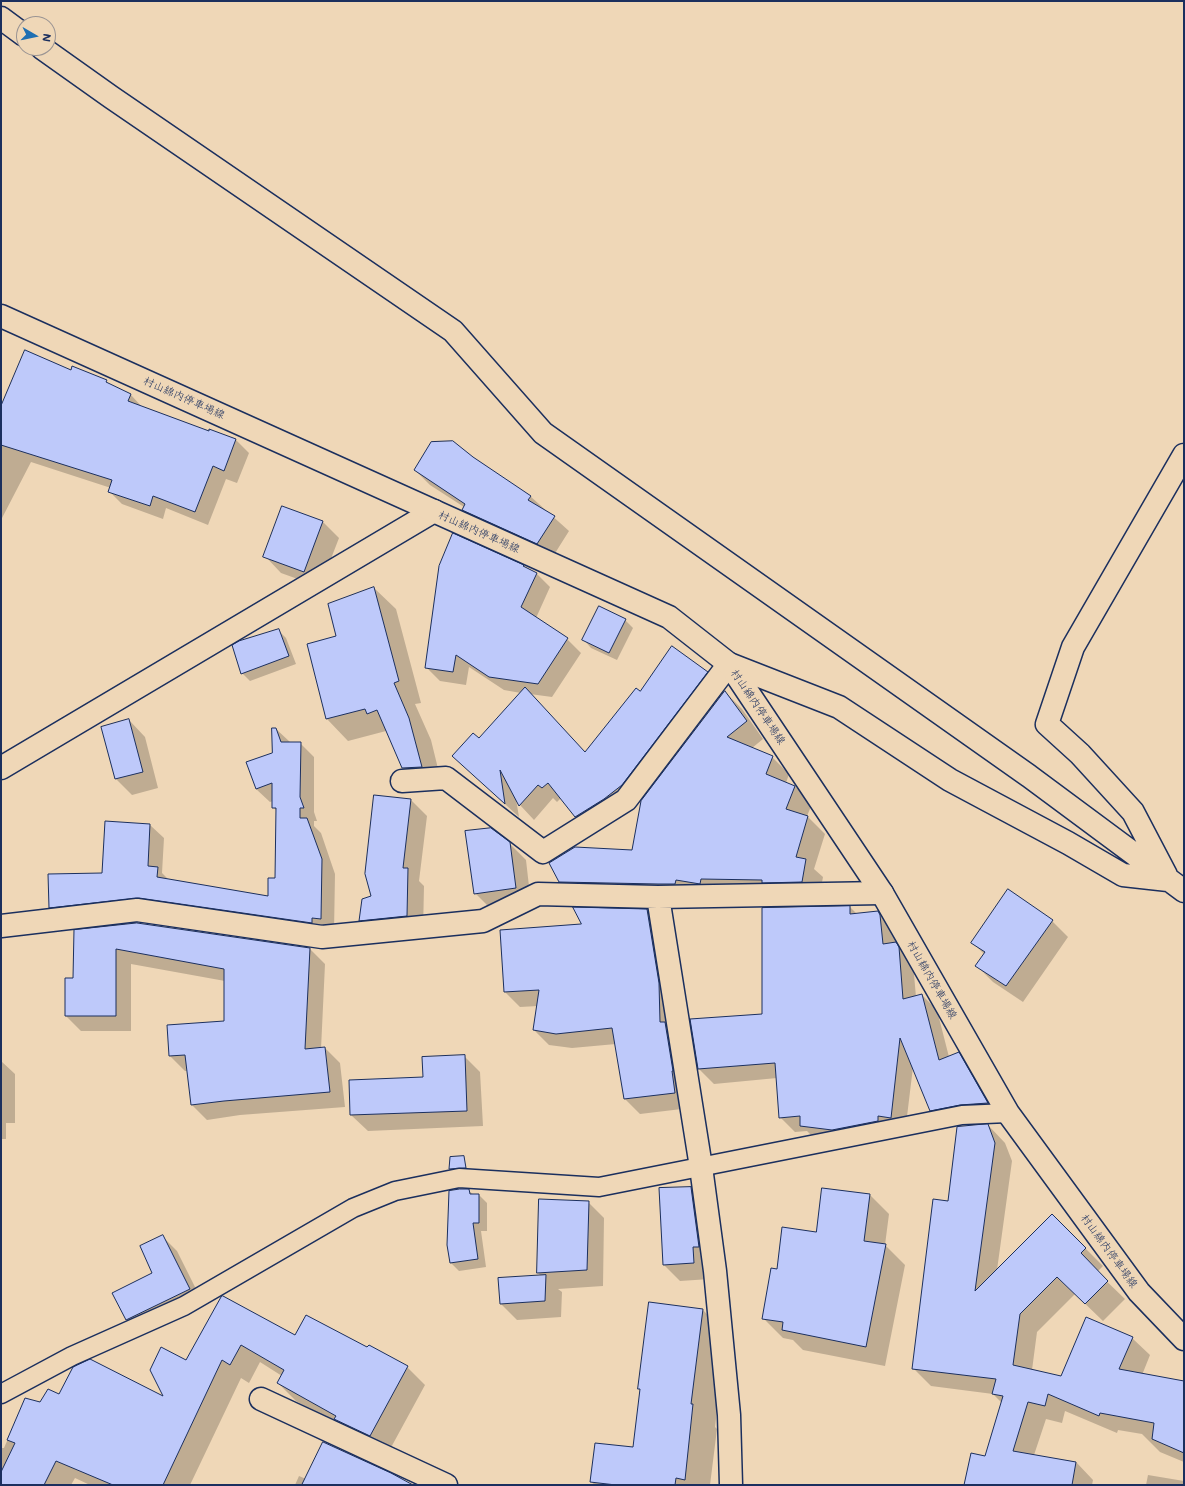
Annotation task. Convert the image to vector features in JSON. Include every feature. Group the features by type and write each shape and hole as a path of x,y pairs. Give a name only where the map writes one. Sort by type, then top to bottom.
{"street":[{"path":"1,18 16,29"},
{"path":"53,56 453,331 543,433 1029,776 1176,885"},
{"name":"村山綿内停車場線","path":"1,316 669,617 729,664 882,893 1008,1113 1140,1292 1184,1339"},
{"path":"1176,885 1133,812 1080,754 1047,724 1073,647 1184,455"},
{"path":"1,768 434,512"},
{"path":"402,781 446,778 543,852 626,800 729,664 840,707 950,780 1068,843 1123,875 1176,885"},
{"path":"6,922 137,910 322,937 483,921 538,894 658,897 882,893"},
{"path":"658,897 701,1167 715,1271 729,1415 731,1485"},
{"path":"261,1399 446,1485"}],"lane":[{"path":"1,1394 72,1356 184,1306 353,1208 395,1191 459,1178 599,1187 962,1115 1008,1113"}],"building":[{"path":"25,350 71,370 72,366 107,380 106,382 131,394 128,401 209,431 209,429 236,439 224,471 213,466 195,512 153,496 150,506 108,492 112,480 1,445 1,406"},
{"path":"453,441 473,457 531,496 528,500 555,516 537,544 462,510 465,504 414,470 431,442"},
{"path":"282,506 323,521 304,572 263,557"},
{"path":"453,533 524,565 523,566 537,573 521,607 568,638 538,684 489,677 456,655 453,672 425,668 439,566"},
{"path":"374,587 399,681 394,683 409,718 422,767 402,768 377,710 367,714 365,709 326,719 307,644 336,636 328,604"},
{"path":"599,606 626,619 609,653 582,640"},
{"path":"279,629 289,656 241,674 232,645 239,641"},
{"path":"672,646 708,672 622,785 604,799 575,817 548,783 542,788 538,785 519,806 500,770 505,804 452,756 473,733 479,738 525,687 585,752 636,688 640,691"},
{"path":"725,691 747,721 727,737 773,756 766,774 795,786 786,809 808,816 796,857 806,859 802,882 762,883 762,880 701,879 700,884 676,880 675,884 559,882 549,863 575,847 632,850 641,801"},
{"path":"129,719 143,772 115,779 101,727"},
{"path":"272,728 276,728 281,742 301,742 300,797 304,808 300,808 300,818 307,818 322,859 321,919 312,918 312,923 139,898 49,908 48,874 102,873 105,821 150,824 148,866 158,867 157,877 268,896 268,878 275,878 276,808 272,808 272,783 256,789 246,762 272,753"},
{"path":"374,795 411,799 403,868 408,868 407,916 359,921 362,899 371,896 365,874"},
{"path":"491,828 510,842 516,888 474,894 465,831"},
{"path":"1008,889 1053,920 1006,986 975,966 985,952 971,943"},
{"path":"850,906 850,914 878,911 880,915 883,944 896,942 899,947 903,999 922,994 939,1060 959,1052 988,1103 960,1105 930,1111 900,1038 891,1118 878,1116 878,1121 832,1130 800,1126 800,1116 779,1118 775,1063 698,1069 690,1019 762,1014 762,908"},
{"path":"573,907 647,909 659,983 660,1022 665,1022 675,1093 624,1099 612,1028 556,1034 533,1030 539,990 504,992 500,930 581,924"},
{"path":"137,923 310,948 305,1049 325,1047 330,1092 191,1105 185,1055 169,1056 167,1025 224,1021 224,969 116,949 116,1016 65,1016 65,978 73,978 74,930"},
{"path":"465,1055 467,1111 350,1115 349,1080 423,1077 422,1057"},
{"path":"988,1124 995,1143 975,1291 1052,1214 1086,1248 1081,1253 1108,1281 1085,1304 1057,1277 1020,1314 1013,1365 1061,1376 1086,1317 1133,1337 1119,1369 1184,1381 1184,1453 1152,1439 1154,1423 1100,1413 1099,1416 1048,1394 1045,1406 1028,1402 1013,1451 1076,1462 1072,1485 964,1485 971,1453 985,1456 1003,1396 992,1394 996,1379 912,1369 933,1199 948,1201 957,1127"},
{"path":"464,1156 466,1168 449,1169 450,1157"},
{"path":"691,1187 699,1247 693,1247 694,1263 663,1265 659,1188"},
{"path":"822,1188 870,1194 864,1241 886,1244 866,1347 782,1330 783,1322 762,1319 771,1268 777,1269 782,1227 816,1232"},
{"path":"469,1189 470,1194 479,1194 479,1223 473,1223 478,1259 450,1263 447,1245 449,1191"},
{"path":"539,1199 589,1201 587,1270 537,1273"},
{"path":"163,1235 190,1289 126,1320 112,1293 152,1273 140,1246"},
{"path":"546,1275 545,1301 500,1304 498,1278"},
{"path":"223,1296 295,1335 306,1315 367,1347 369,1345 408,1366 370,1436 334,1419 336,1416 277,1383 284,1370 241,1345 230,1365 222,1360 163,1485 113,1485 56,1461 44,1485 1,1485 1,1472 15,1443 7,1440 25,1398 40,1402 48,1389 59,1394 73,1367 90,1359 163,1396 150,1370 161,1347 186,1360 221,1297"},
{"path":"649,1302 703,1309 691,1404 693,1404 685,1480 676,1478 675,1485 616,1485 590,1482 595,1443 633,1447 640,1389 638,1389"},
{"path":"323,1442 391,1473 413,1485 302,1485"}]}
